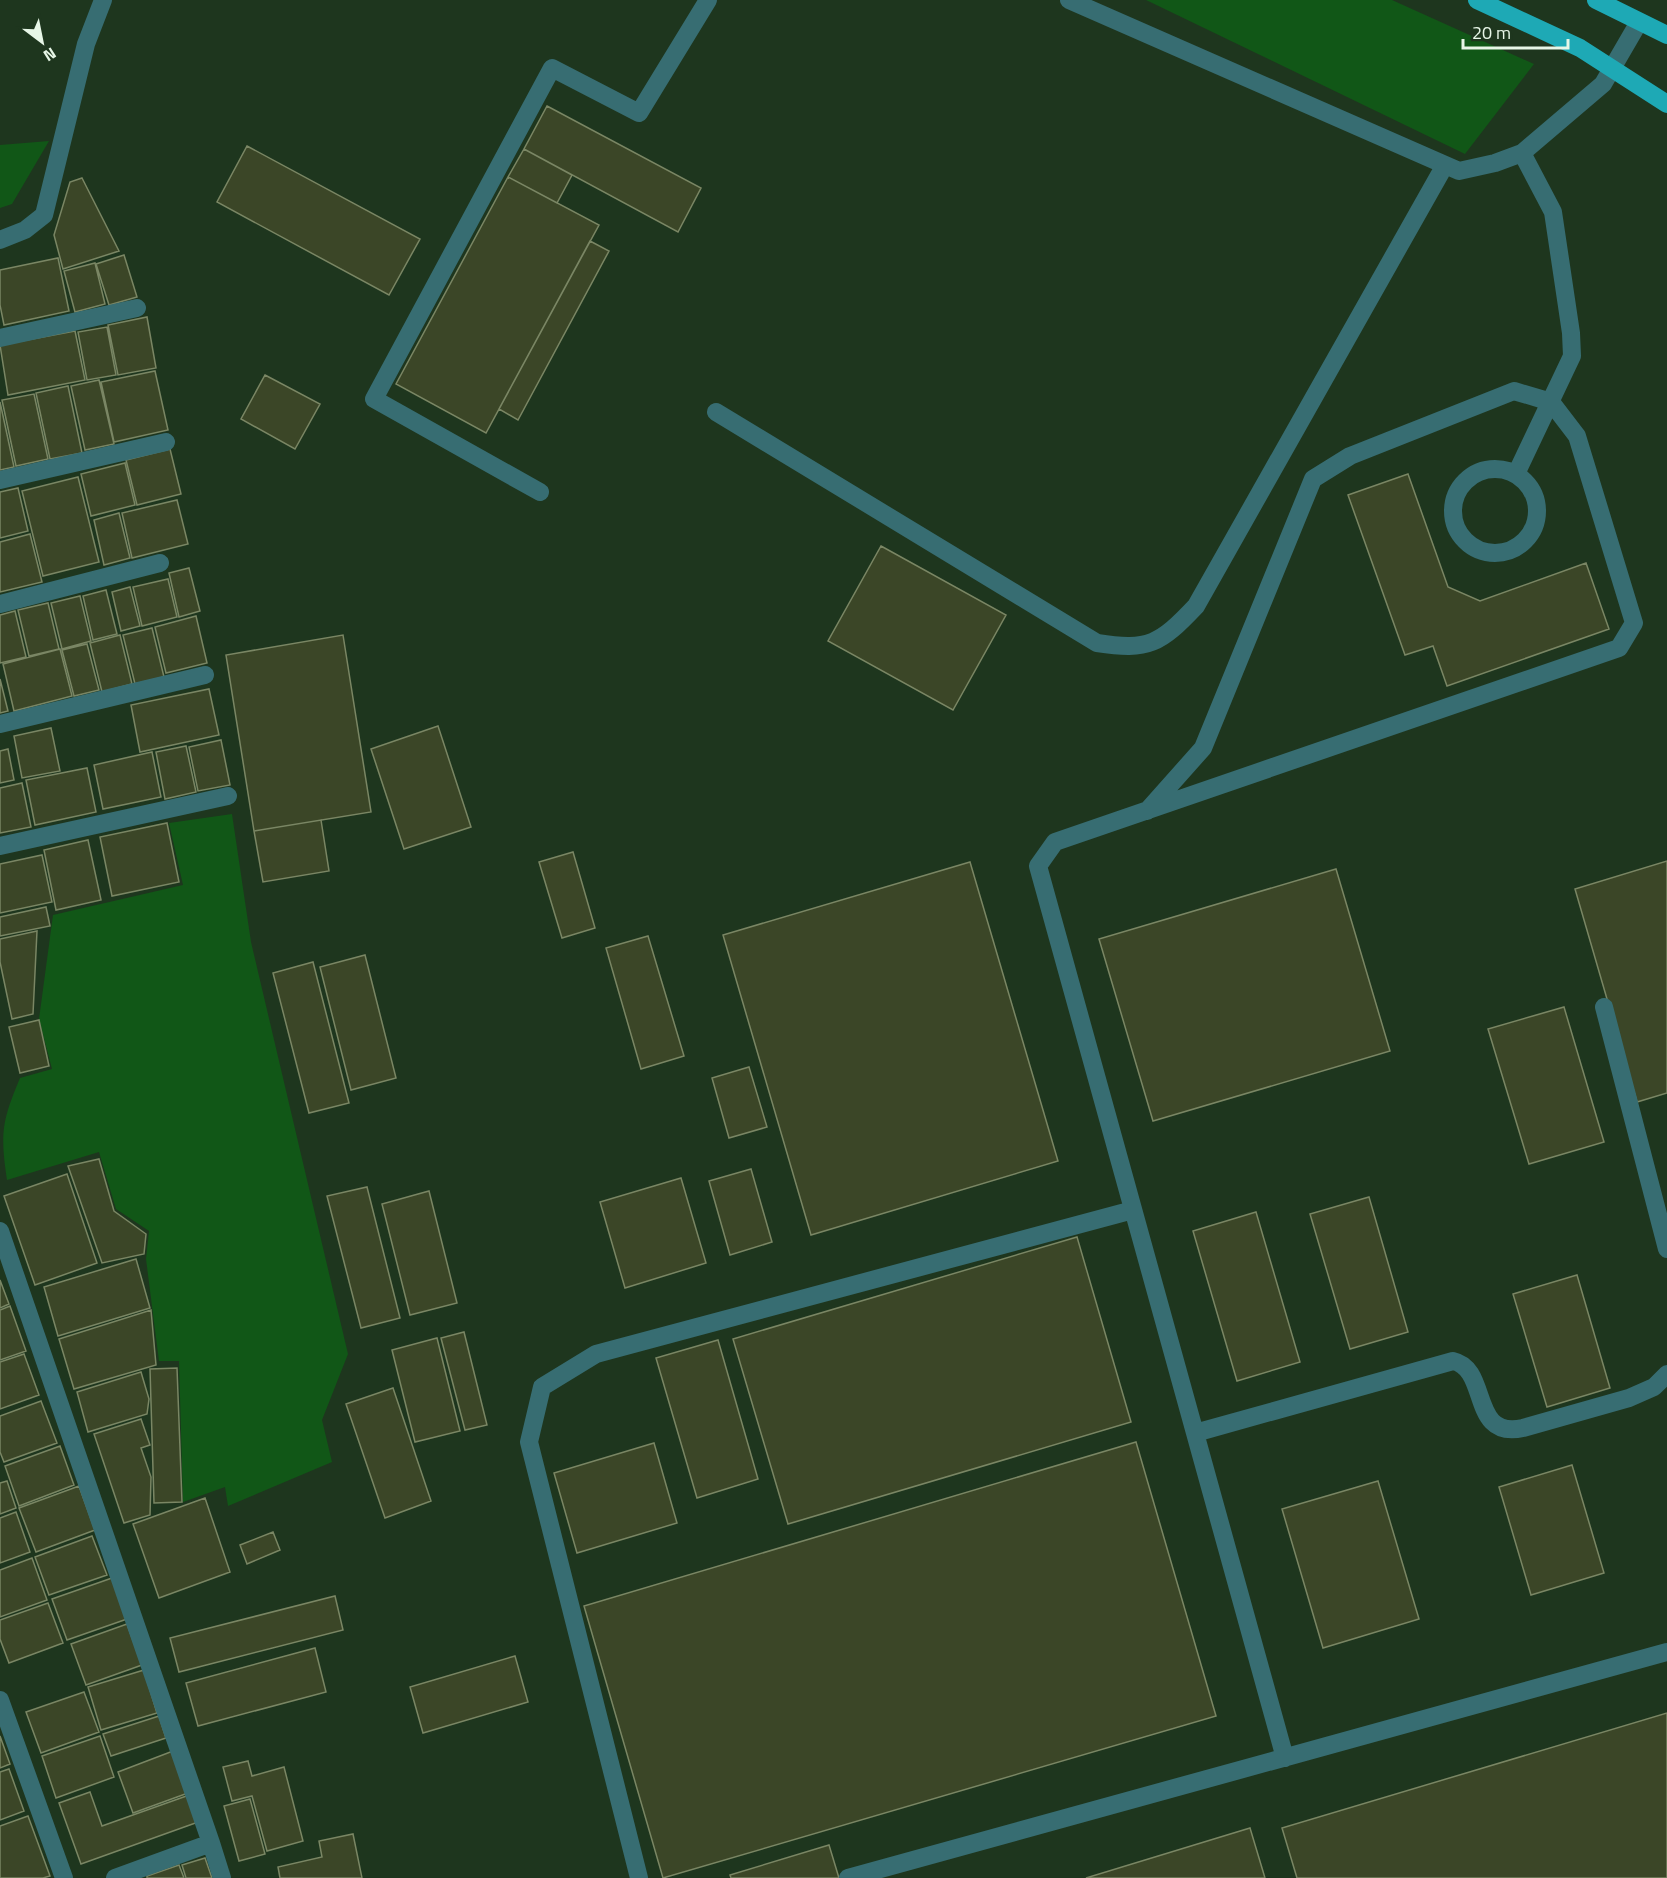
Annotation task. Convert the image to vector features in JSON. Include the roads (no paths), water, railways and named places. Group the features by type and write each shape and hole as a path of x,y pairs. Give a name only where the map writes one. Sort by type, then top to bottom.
{"main road":[{"path":"1477,0 1580,48 1667,104"},
{"path":"1596,0 1667,35"}],"street":[{"path":"0,240 25,230 44,214 86,44 103,0"},
{"path":"540,492 374,399 552,68 639,114 708,0"},
{"path":"1068,0 1459,171 1495,163 1522,153 1603,84 1639,22"},
{"path":"1516,474 1572,356 1571,333 1553,212 1522,153"},
{"path":"716,412 1097,643 1128,648 1157,642 1176,627 1196,606 1445,165"},
{"path":"0,338 137,308"},
{"path":"1147,811 1203,748 1313,479 1350,456 1514,391 1551,402 1576,436 1634,623 1619,648 1147,811 1055,842 1038,866 1285,1758"},
{"path":"0,480 166,442"},
{"path":"1502,469 1516,474 1527,483 1535,495 1538,510 1536,525 1529,538 1518,548 1504,553 1489,554 1475,549 1463,540 1456,527 1453,513 1455,498 1462,485 1473,475 1486,470 1502,469"},
{"path":"0,603 160,563"},
{"path":"0,724 205,675"},
{"path":"0,846 228,796"},
{"path":"1604,1007 1667,1249"},
{"path":"639,1878 529,1442 542,1387 596,1353 1133,1210"},
{"path":"0,1231 161,1690 222,1878"},
{"path":"1195,1433 1453,1360 1459,1362 1467,1370 1487,1415 1498,1428 1505,1431 1629,1398 1654,1387 1667,1374"},
{"path":"848,1878 1667,1652"},
{"path":"0,1700 64,1878"},
{"path":"115,1878 211,1843"}]}
